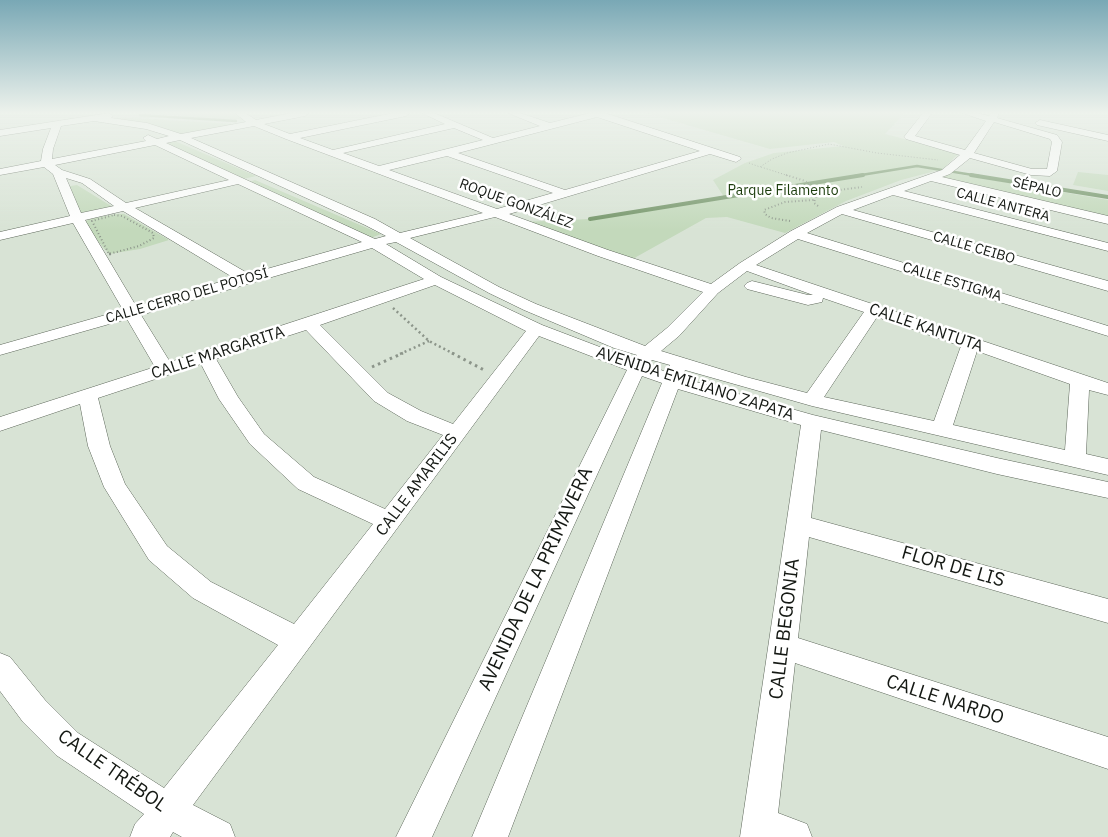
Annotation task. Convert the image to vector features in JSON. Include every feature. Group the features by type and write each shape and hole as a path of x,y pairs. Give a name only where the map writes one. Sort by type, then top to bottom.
{"street":[{"path":"46,163 51,152"},
{"path":"0,172 104,152"},
{"name":"AVENIDA EMILIANO ZAPATA","path":"178,152 374,243 436,280 536,329 997,466 1108,490"},
{"name":"AVENIDA EMILIANO ZAPATA","path":"213,152 370,222 456,271 508,297 620,344 642,360"},
{"path":"332,153 336,152"},
{"path":"378,170 452,152"},
{"name":"CALLE CERRO DEL POTOSÍ","path":"0,350 374,243 498,213 702,152"},
{"path":"716,152 736,158"},
{"path":"957,152 1021,170 1046,174 1052,171 1055,152"},
{"name":"AVENIDA DE LA PRIMAVERA","path":"414,837 642,360 673,332 713,290 745,266 796,234 841,210 931,178 951,168 969,152"},
{"name":"ROQUE GONZÁLEZ","path":"332,153 603,253 713,290"},
{"path":"449,153 564,193"},
{"path":"46,163 58,172 86,181 124,207 246,280"},
{"path":"58,172 77,218 165,370"},
{"path":"0,236 262,175"},
{"name":"SÉPALO","path":"931,178 1108,220"},
{"name":"CALLE ANTERA","path":"890,191 1108,248"},
{"name":"CALLE CEIBO","path":"841,210 1108,286"},
{"name":"CALLE ESTIGMA","path":"796,234 1108,331"},
{"name":"CALLE KANTUTA","path":"745,266 1080,381 1108,388"},
{"name":"CALLE MARGARITA","path":"0,424 436,280"},
{"path":"752,286 813,301 822,292"},
{"name":"CALLE BEGONIA","path":"759,830 812,411 873,310"},
{"path":"309,323 381,397 395,407 457,433"},
{"name":"CALLE AMARILIS","path":"148,837 536,329"},
{"path":"490,837 676,372 673,332"},
{"path":"941,430 970,342"},
{"path":"206,357 229,399 257,439 306,483 390,521"},
{"path":"1075,460 1080,381"},
{"path":"88,395 99,446 115,487 158,553 202,590 298,641"},
{"name":"AVENIDA EMILIANO ZAPATA","path":"812,411 941,430 1108,467"},
{"name":"FLOR DE LIS","path":"798,524 1108,611"},
{"name":"CALLE NARDO","path":"783,646 1108,753"},
{"name":"CALLE TRÉBOL","path":"0,668 34,711 67,744 168,810 217,837"},
{"path":"759,830 794,837"}],"path":[{"path":"760,167 772,159 791,152"},
{"path":"872,152 916,156 951,168"},
{"path":"736,158 805,181 824,192"},
{"path":"814,200 785,202 764,210 765,214 771,218 814,224"},
{"path":"114,215 122,216 153,233 154,238 140,246 108,254 92,221 114,215"},
{"path":"383,299 429,342 499,378"},
{"path":"359,373 429,342"}],"green space":[{"path":"174,152 201,152 256,176 235,181"},
{"name":"Parque Filamento","path":"774,153 959,153 943,169 901,180 846,201 785,233 727,217 706,218 629,261 523,222 590,219 724,197 713,180 745,163"},
{"path":"946,172 1108,200 1108,220 931,178"},
{"path":"1078,172 1108,175 1108,191 1073,185"},
{"path":"255,180 381,234 363,241 243,184"},
{"path":"77,185 116,209 80,216 64,187"},
{"path":"124,214 169,240 140,249 109,254 82,223 90,219"}],"waterway":[{"path":"855,176 917,166 979,176"},
{"path":"590,219 863,175"},
{"path":"971,175 1108,197"}]}
